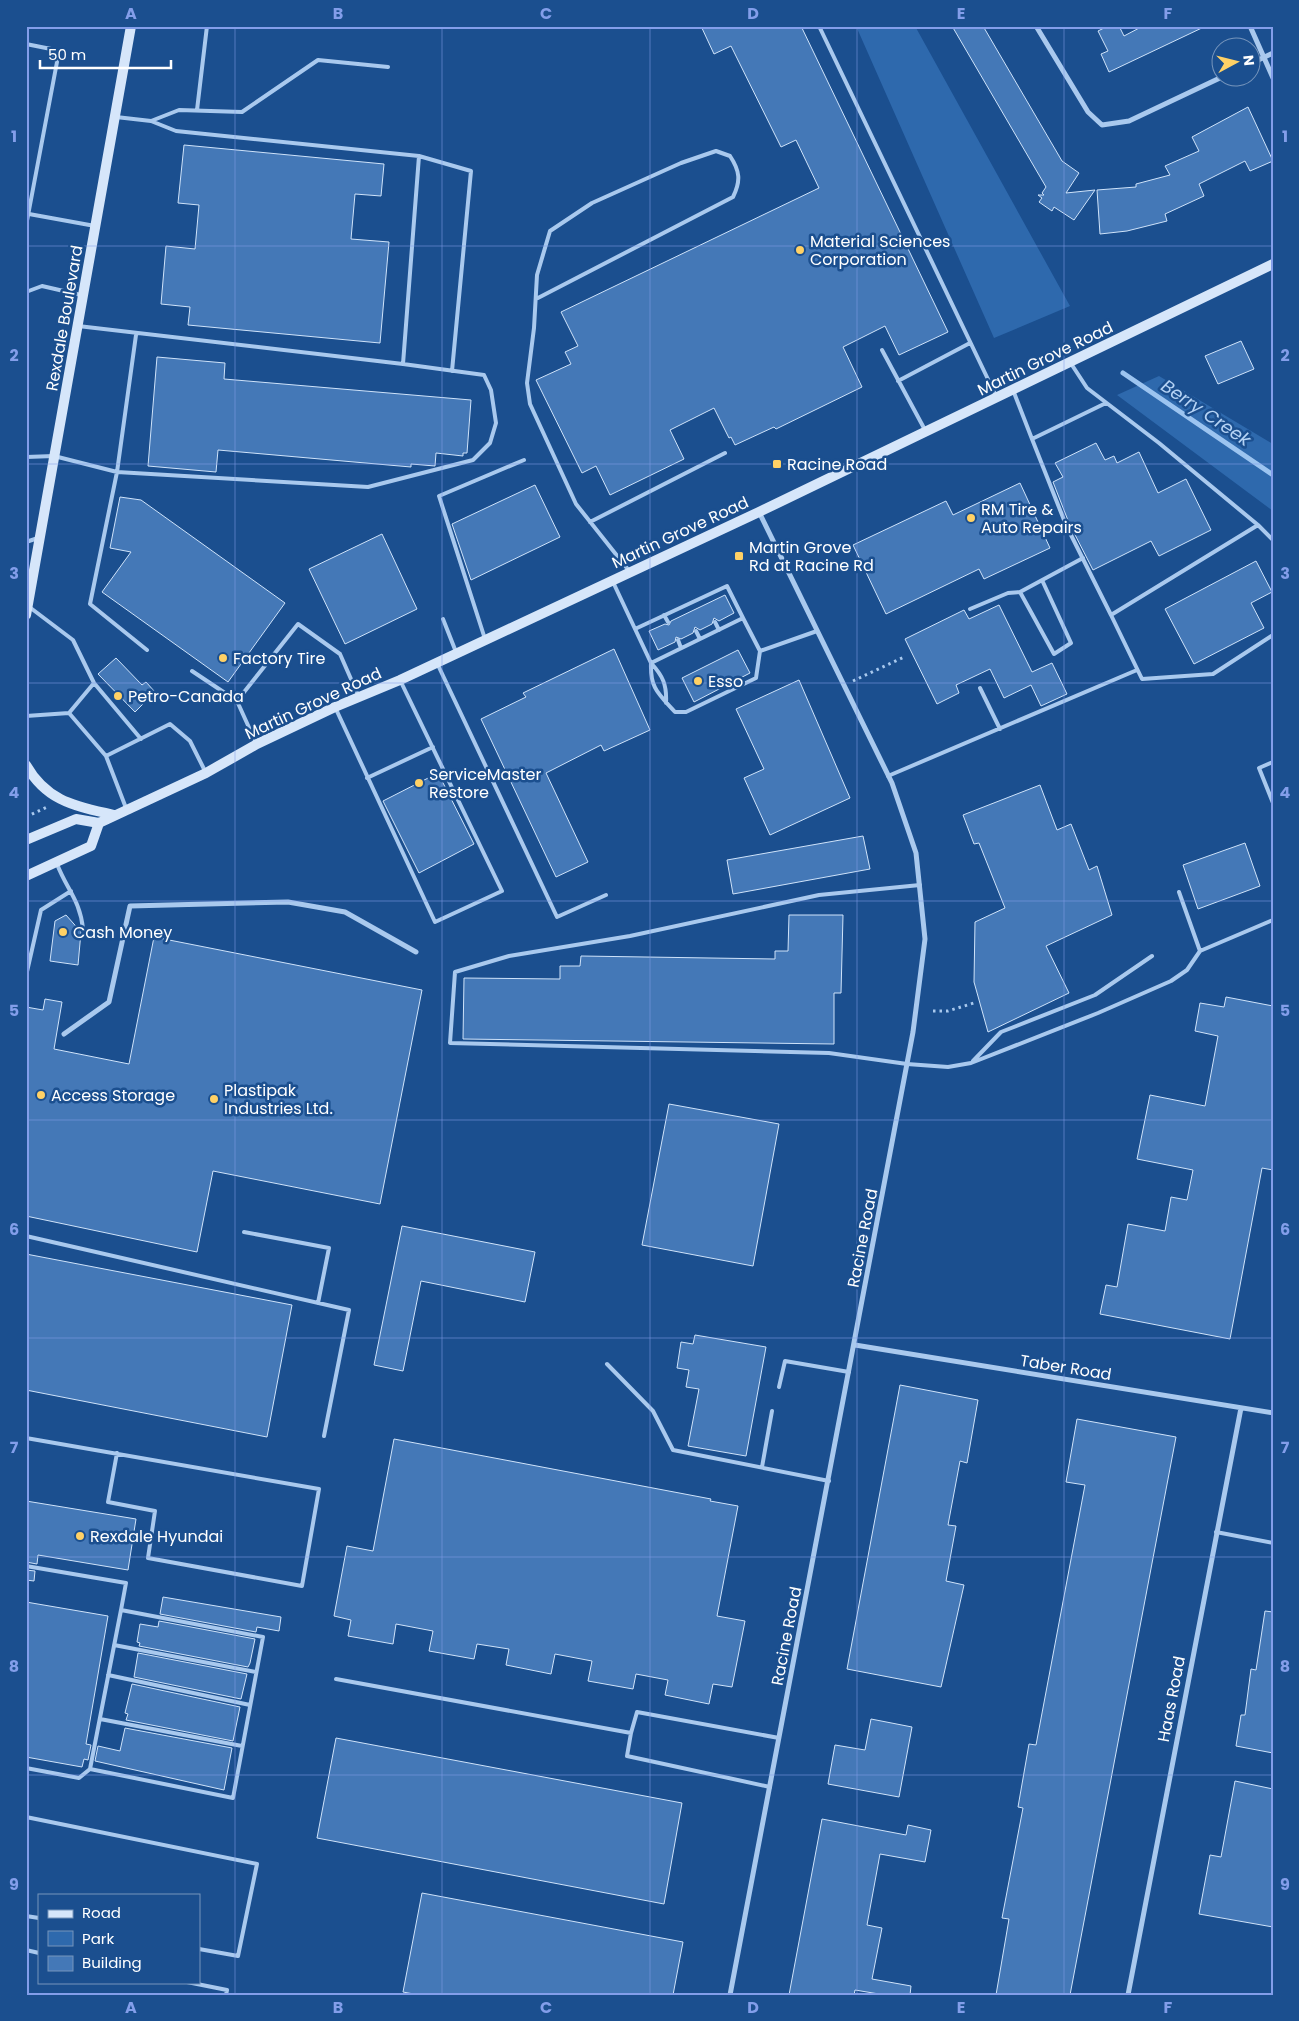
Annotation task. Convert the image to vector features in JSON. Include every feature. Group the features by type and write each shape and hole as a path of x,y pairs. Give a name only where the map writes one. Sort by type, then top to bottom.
{"main road":[{"name":"Rexdale Boulevard","path":"27,609 30,577 40,538 131,26"},
{"name":"Martin Grove Road","path":"99,823 206,773 257,744 335,707 400,680 436,661 759,512 1273,264"},
{"path":"26,765 47,792 71,804 114,815"},
{"path":"26,840 76,819 99,823 91,846 26,876"}],"street":[{"path":"1036,26 1088,112 1102,125 1129,121 1212,82"},
{"path":"1250,26 1273,78"},
{"path":"1263,57 1273,53"},
{"name":"Racine Road","path":"730,1995 850,1372 907,1064 925,939 916,853 888,776 759,512"},
{"path":"64,1034 109,1002 130,906 288,902 345,912 416,952"},
{"name":"Taber Road","path":"855,1345 1273,1412"},
{"name":"Haas Road","path":"1128,1995 1241,1408"}],"lane":[{"path":"197,110 207,26"},
{"path":"819,26 996,398"},
{"path":"26,44 51,50 56,62 26,226"},
{"path":"151,122 179,110 242,112 318,60 388,67"},
{"path":"116,118 151,122 176,131 419,156 471,171 452,371"},
{"path":"536,299 734,197 740,184 738,168 730,156 716,151 681,163 592,203 550,231 537,275 534,328 527,383 530,404 576,504 630,572"},
{"path":"403,364 419,156"},
{"path":"29,214 96,226"},
{"path":"26,292 42,286 83,295"},
{"path":"26,457 54,456 117,472 368,487 472,460 490,443 496,423 491,390 484,375 403,364 136,335 78,326"},
{"path":"136,335 117,472 90,604 147,650"},
{"path":"898,381 970,343"},
{"path":"882,350 926,432"},
{"path":"1070,362 1087,388 1159,443 1258,525 1273,540"},
{"path":"1013,389 1066,525 1142,679 1213,674 1273,635"},
{"path":"1032,439 1106,403"},
{"path":"590,522 725,453"},
{"path":"485,639 439,496 524,460"},
{"path":"1112,615 1258,525"},
{"path":"26,542 40,538"},
{"path":"970,609 1008,593 1020,592 1083,558"},
{"path":"612,580 651,663 660,673 667,687 666,703"},
{"path":"1020,592 1054,654 1071,643 1042,580"},
{"path":"635,629 727,586 760,651 756,678 686,712 675,712 658,697 650,678 651,663"},
{"path":"703,597 706,604"},
{"path":"683,606 687,613"},
{"path":"27,609 73,640 94,683 141,739"},
{"path":"664,615 668,622"},
{"path":"651,663 743,618"},
{"path":"443,619 456,652"},
{"path":"715,622 719,630"},
{"path":"237,701 298,624 340,654 359,697"},
{"path":"696,631 700,639"},
{"path":"760,651 817,631"},
{"path":"678,640 681,648"},
{"path":"436,661 557,917 606,894"},
{"path":"888,776 1137,670"},
{"path":"192,671 237,701 257,744"},
{"path":"335,707 435,922 502,891 400,680"},
{"path":"26,716 69,713 94,683"},
{"path":"980,688 1000,728"},
{"path":"69,713 106,756 126,809"},
{"path":"106,756 170,724 190,741 206,773"},
{"path":"367,778 433,747"},
{"path":"1273,762 1259,768 1273,803"},
{"path":"56,862 64,882 71,891 81,913 84,929"},
{"path":"920,885 819,895 630,936 509,956 455,972 450,1043 829,1053 907,1064 948,1067 971,1062 1098,1013 1171,980 1186,970 1200,951 1273,920"},
{"path":"26,976 41,910 71,891"},
{"path":"1179,892 1200,951"},
{"path":"971,1062 1001,1032 1095,995 1152,956"},
{"path":"244,1232 329,1248 318,1303"},
{"path":"26,1236 349,1310 324,1436"},
{"path":"780,1387 785,1361 850,1372"},
{"path":"607,1364 653,1411 673,1450 829,1481"},
{"path":"762,1467 772,1411"},
{"path":"26,1438 117,1453 319,1488 302,1586 148,1558 155,1511 108,1502 117,1453"},
{"path":"1216,1532 1273,1543"},
{"path":"26,1566 126,1583 90,1769 79,1778 26,1768"},
{"path":"90,1769 232,1798 263,1637 121,1610"},
{"path":"114,1645 256,1672"},
{"path":"108,1675 250,1704"},
{"path":"336,1678 631,1733"},
{"path":"770,1787 627,1756 631,1733 637,1712 779,1738"},
{"path":"100,1719 242,1746"},
{"path":"26,1817 257,1864 238,1956 200,1949"},
{"path":"198,1984 227,1990 226,1995"}],"path":[{"path":"844,685 904,657"},
{"path":"26,817 47,807"},
{"path":"932,1011 948,1011 977,1002"}],"green space":[{"path":"856,26 915,26 1070,306 994,338"},
{"path":"1159,376 1273,444 1273,511 1117,395"}],"building":[{"name":"Material Sciences Corporation","path":"701,26 801,26 948,332 899,355 885,326 843,347 862,387 776,429 774,427 735,445 731,437 729,438 714,408 670,430 684,459 610,495 596,466 582,473 536,380 571,364 565,352 578,346 561,312 819,188 796,140 781,147 731,46 714,54"},
{"path":"952,26 983,26 1062,161 1079,173 1066,193 1095,190 1074,220 1054,207 1052,211 1039,202 1042,198 1038,195 1044,195 1042,193 1046,187"},
{"path":"1108,26 1119,26 1124,36 1143,26 1206,26 1109,72 1101,54 1108,51 1098,31"},
{"path":"1248,107 1273,161 1250,171 1245,161 1199,184 1204,196 1165,214 1167,221 1127,231 1100,234 1097,190 1136,187 1136,184 1170,175 1165,166 1199,151 1192,137"},
{"path":"184,145 384,164 381,196 355,194 351,239 389,242 380,343 188,325 190,307 161,304 166,246 195,249 199,205 178,203"},
{"path":"1241,341 1254,369 1218,384 1205,356"},
{"path":"157,357 225,363 224,379 471,400 467,453 463,453 463,456 436,453 435,466 411,464 411,467 218,450 216,472 148,466"},
{"path":"1096,443 1105,460 1114,456 1117,463 1139,452 1158,493 1186,479 1211,530 1159,556 1151,541 1093,570 1069,523 1053,482 1063,477 1055,463"},
{"path":"1020,483 1050,548 984,579 979,569 886,614 853,545 946,501 953,515"},
{"path":"535,485 560,537 471,580 452,524"},
{"path":"120,497 141,500 285,603 228,682 102,592 131,552 110,548"},
{"path":"382,534 417,609 345,644 309,569"},
{"path":"1256,561 1272,592 1251,603 1264,628 1194,664 1165,609"},
{"path":"725,595 734,613 719,621 714,618 712,624 700,630 695,627 693,633 681,639 676,637 675,642 658,650 649,631 665,624 669,625 671,621"},
{"path":"999,605 1032,672 1052,663 1067,694 1041,706 1031,685 1004,698 990,669 956,685 959,693 937,704 905,639 964,610 969,619"},
{"path":"614,649 650,730 604,751 601,745 546,773 588,862 556,877 481,719 526,697 523,693"},
{"path":"738,650 750,673 694,702 682,678"},
{"path":"116,658 142,685 146,682 155,692 135,712 98,674"},
{"path":"799,680 850,798 770,835 744,778 764,769 736,709"},
{"path":"438,773 474,844 419,873 383,801"},
{"path":"1040,785 1057,830 1071,824 1089,870 1097,866 1112,915 1046,946 1069,993 988,1032 974,982 975,922 1005,908 979,843 974,844 963,815"},
{"path":"863,836 870,869 733,894 727,860"},
{"path":"1245,843 1260,886 1198,909 1183,865"},
{"path":"66,915 81,932 78,965 50,961 55,921"},
{"path":"789,915 843,915 841,993 834,993 834,1044 463,1039 464,978 560,979 560,966 580,966 581,956 775,959 775,951 788,951"},
{"name":"Plastipak Industries Ltd.","path":"154,937 422,990 380,1204 213,1171 197,1252 26,1216 26,1007 43,1010 45,999 62,1002 54,1049 129,1064"},
{"path":"1226,997 1273,1006 1273,1170 1262,1168 1230,1339 1100,1314 1106,1285 1117,1287 1128,1224 1165,1231 1171,1197 1187,1200 1193,1170 1137,1159 1150,1095 1205,1106 1218,1036 1195,1031 1200,1003 1224,1007"},
{"path":"669,1104 779,1124 753,1266 642,1245"},
{"path":"402,1226 535,1252 525,1302 421,1281 403,1371 374,1365"},
{"path":"26,1254 292,1305 267,1437 26,1390"},
{"path":"695,1335 766,1347 746,1456 688,1446 699,1389 686,1387 689,1370 677,1368 681,1342 693,1344"},
{"path":"900,1385 978,1400 967,1463 960,1461 948,1525 956,1526 946,1581 964,1585 941,1687 847,1669"},
{"path":"1077,1419 1176,1437 1070,1995 996,1995 1009,1919 1002,1918 1023,1808 1018,1807 1029,1744 1036,1745 1085,1485 1066,1482"},
{"path":"394,1439 711,1499 710,1501 738,1506 717,1616 745,1621 732,1687 713,1684 709,1704 665,1695 668,1680 636,1674 633,1689 588,1681 592,1661 555,1654 551,1674 506,1665 509,1649 477,1644 474,1659 429,1651 433,1631 396,1624 393,1644 348,1636 351,1620 334,1616 347,1546 373,1551"},
{"name":"Rexdale Hyundai","path":"26,1501 136,1519 128,1570 38,1555 37,1564 26,1562"},
{"path":"26,1570 35,1571 34,1581 26,1580"},
{"path":"163,1597 281,1617 279,1631 257,1627 256,1632 160,1614"},
{"path":"26,1602 108,1616 86,1744 91,1745 88,1760 84,1759 82,1767 26,1757"},
{"path":"1265,1611 1273,1612 1273,1753 1236,1746 1241,1715 1245,1715 1251,1669 1256,1670"},
{"path":"159,1621 255,1639 250,1663 248,1667 139,1646 140,1643 137,1642 140,1624 158,1627"},
{"path":"138,1653 247,1674 241,1699 134,1677"},
{"path":"132,1684 240,1707 233,1741 126,1720 128,1714 125,1713"},
{"path":"871,1719 912,1727 899,1797 828,1784 835,1745 865,1750"},
{"path":"125,1728 232,1748 224,1790 95,1761 98,1746 120,1751"},
{"path":"336,1738 682,1803 664,1904 317,1838"},
{"path":"1235,1781 1273,1789 1273,1927 1199,1914 1210,1855 1221,1857"},
{"path":"822,1819 906,1835 908,1825 931,1830 925,1862 880,1854 867,1925 882,1928 872,1979 911,1986 910,1995 885,1995 855,1990 854,1995 789,1995"},
{"path":"422,1893 683,1942 673,1995 419,1995 403,1992"}],"waterway":[{"name":"Berry Creek","path":"1123,373 1273,475"}],"place":[{"name":"Material Sciences Corporation","path":"800,250"},
{"name":"Racine Road","path":"777,464"},
{"name":"RM Tire & Auto Repairs","path":"971,518"},
{"name":"Martin Grove Rd at Racine Rd","path":"739,556"},
{"name":"Factory Tire","path":"223,658"},
{"name":"Esso","path":"698,681"},
{"name":"Petro-Canada","path":"118,696"},
{"name":"ServiceMaster Restore","path":"419,783"},
{"name":"Cash Money","path":"63,932"},
{"name":"Access Storage","path":"41,1095"},
{"name":"Plastipak Industries Ltd.","path":"214,1099"},
{"name":"Rexdale Hyundai","path":"80,1536"}]}
